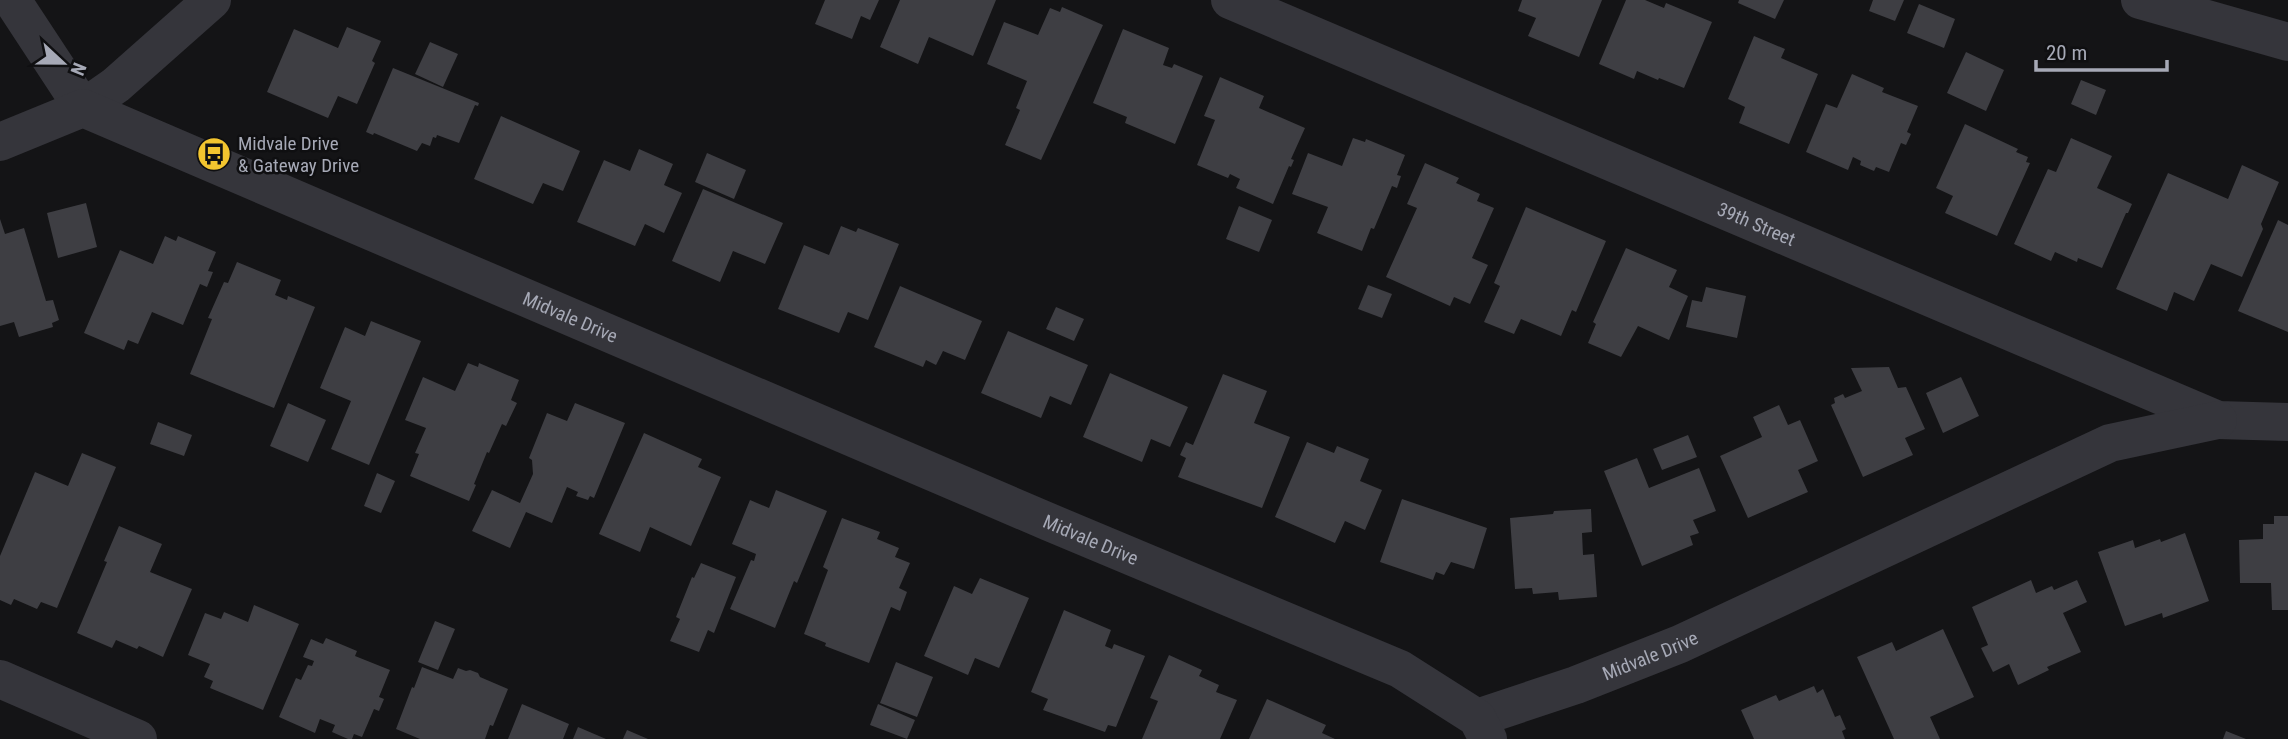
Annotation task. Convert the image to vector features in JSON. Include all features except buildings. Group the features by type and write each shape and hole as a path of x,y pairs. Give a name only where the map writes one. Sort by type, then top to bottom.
{"street":[{"path":"12,0 83,108"},
{"path":"0,142 83,108 117,85 212,0"},
{"name":"39th Street","path":"1230,0 2218,420 2288,422"},
{"path":"2140,0 2288,42"},
{"name":"Midvale Drive","path":"83,108 1400,669 1482,728 1576,685 1679,644 2110,443 2218,420"},
{"path":"0,679 138,739"}],"place":[{"name":"Midvale Drive & Gateway Drive","path":"214,154"}]}
